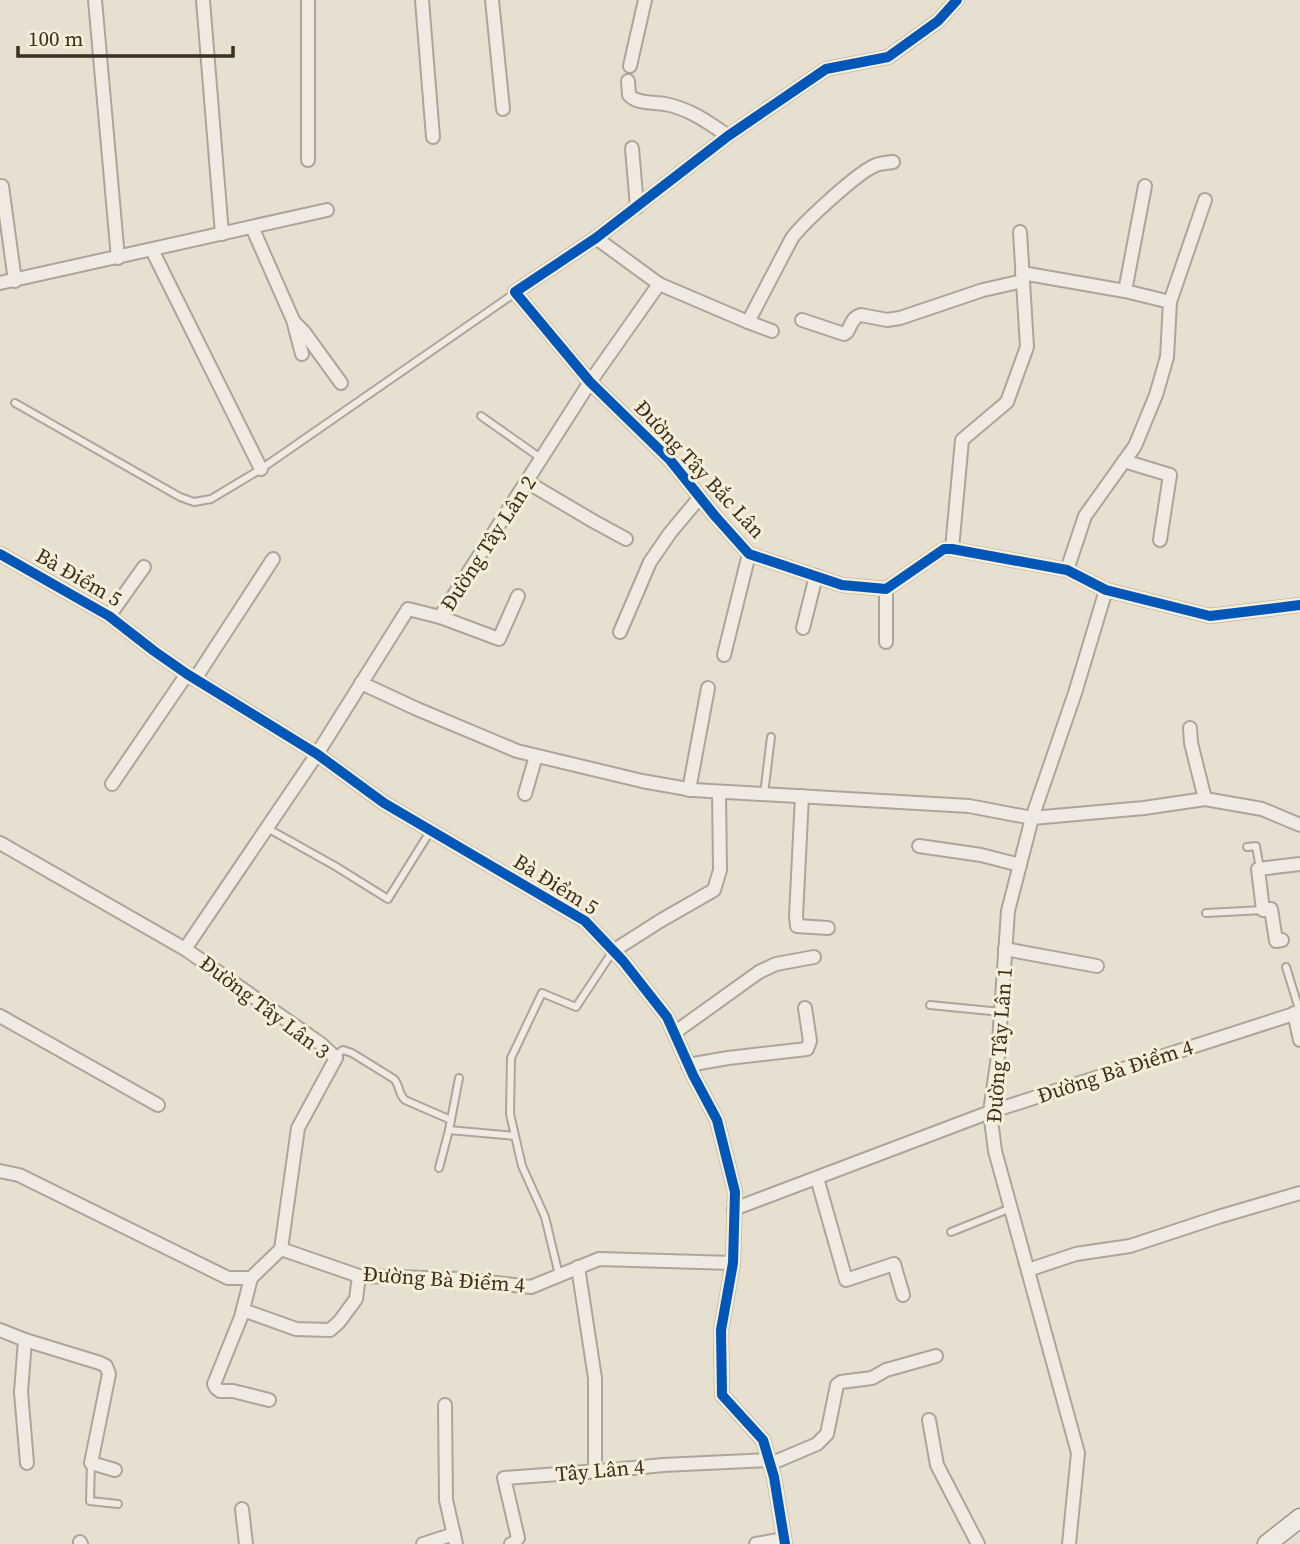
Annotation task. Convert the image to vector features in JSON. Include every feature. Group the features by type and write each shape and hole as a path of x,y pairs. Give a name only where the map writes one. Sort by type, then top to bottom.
{"main road":[{"path":"1266,1544 1300,1518"}],"street":[{"path":"95,0 118,258"},
{"path":"203,0 222,234"},
{"path":"308,0 308,160"},
{"path":"422,0 433,137"},
{"path":"492,0 503,109"},
{"path":"630,66 645,0"},
{"path":"516,292 596,238 728,136 826,69 888,57 938,21 957,0"},
{"path":"628,81 629,95 635,101 665,104 698,115 728,136"},
{"path":"632,148 637,206"},
{"path":"748,322 798,231 868,170 893,162"},
{"path":"2,186 15,281"},
{"path":"1125,291 1145,186"},
{"path":"1067,569 1085,516 1135,446 1156,395 1167,357 1170,302 1205,200"},
{"path":"0,284 327,210"},
{"path":"252,227 293,320 302,354"},
{"path":"952,548 962,440 1007,402 1027,347 1020,232"},
{"path":"596,238 659,284 772,331"},
{"path":"152,250 261,469"},
{"path":"802,320 844,334 857,316 887,320 900,318 1023,277 1125,291 1170,302"},
{"name":"Đường Tây Lân 2","path":"186,948 317,754 408,609 440,617 590,382 659,284"},
{"name":"Đường Tây Bắc Lân","path":"516,292 590,382 670,460 749,554 842,585 886,589"},
{"path":"293,320 341,383"},
{"path":"1124,461 1170,475 1160,540"},
{"path":"527,482 626,538"},
{"path":"620,632 650,562 700,498"},
{"path":"886,642 886,589 944,549 952,548 1067,569 1106,590 1210,616 1300,605"},
{"name":"Bà Điểm 5","path":"0,554 109,616 191,677 317,754 384,803 585,921 667,1017 717,1120 735,1192 733,1263 721,1330 722,1395 763,1440 774,1477 785,1541"},
{"path":"724,655 749,554"},
{"path":"112,784 191,677 272,559"},
{"path":"109,616 144,567"},
{"path":"803,628 816,576"},
{"name":"Đường Tây Lân 1","path":"1069,1544 1078,1453 995,1151 990,1112 998,1056 1008,911 1032,818 1075,694 1106,590"},
{"path":"440,617 499,639 518,596"},
{"path":"361,683 517,751 689,790 969,806 1032,818 1144,808 1205,799 1262,809 1300,825"},
{"path":"689,790 708,688"},
{"path":"1190,728 1191,743 1205,799"},
{"path":"525,794 536,756"},
{"path":"613,951 714,890 720,870 719,792"},
{"path":"802,796 797,926 828,928"},
{"name":"Đường Tây Lân 3","path":"0,843 186,948 321,1044 336,1058 298,1128 281,1249"},
{"path":"919,846 981,855 1020,865"},
{"path":"1282,940 1276,941 1271,909 1263,909 1258,869 1300,864"},
{"path":"1005,949 1097,967"},
{"path":"674,1033 759,972 776,964 814,957"},
{"path":"688,1065 807,1049 810,1041 805,1008"},
{"path":"1298,1012 1300,1040"},
{"name":"Đường Bà Điểm 4","path":"734,1209 990,1112 1298,1012"},
{"path":"0,1016 158,1105"},
{"path":"0,1171 19,1175 228,1278 251,1278"},
{"path":"817,1178 846,1280 894,1264 903,1295"},
{"path":"1028,1270 1076,1254 1130,1246 1300,1193"},
{"path":"270,1400 233,1391 220,1391 215,1387 215,1378 243,1310 251,1278 281,1249"},
{"name":"Đường Bà Điểm 4","path":"281,1249 359,1276 462,1279 531,1287 599,1259 733,1263"},
{"path":"578,1267 595,1378 595,1472"},
{"path":"243,1310 296,1329 330,1330 356,1299 359,1276"},
{"path":"0,1330 100,1363 108,1369 91,1463 116,1469"},
{"path":"25,1340 21,1392 27,1463"},
{"path":"769,1462 817,1444 823,1439 827,1434 837,1385 841,1382 872,1378 886,1370 936,1356"},
{"path":"423,1544 455,1539 446,1500 445,1405"},
{"path":"929,1420 937,1465 978,1544"},
{"name":"Tây Lân 4","path":"511,1544 518,1538 504,1478 663,1465 769,1462"},
{"path":"242,1509 246,1544"},
{"path":"756,1544 785,1541"}],"lane":[{"path":"15,403 166,490 194,502 211,499 261,469 516,292"},
{"path":"481,416 542,459"},
{"path":"764,794 771,737"},
{"path":"267,828 388,899 431,830"},
{"path":"1247,847 1256,846 1260,869"},
{"path":"1206,913 1263,909"},
{"path":"559,1275 545,1217 522,1166 510,1114 511,1058 542,993 576,1007 613,951"},
{"path":"1286,967 1298,1012"},
{"path":"930,1006 1001,1012"},
{"path":"336,1058 343,1050 352,1053 394,1079 401,1097 405,1100 451,1121"},
{"path":"439,1168 459,1078"},
{"path":"449,1130 515,1136"},
{"path":"951,1232 1011,1208"},
{"path":"91,1463 90,1501 118,1504"}],"cycle path":[{"path":"957,0 938,21 888,57 826,69 728,136 596,238 515,292 590,382 670,460 749,554 842,585 886,589 944,549 952,549 1067,570 1106,590 1210,616 1300,605"},
{"path":"0,554 109,616 187,674 317,754 384,803 585,921 623,961 667,1017 717,1120 735,1192 733,1263 721,1330 722,1395 763,1440 774,1477 785,1544"}]}
